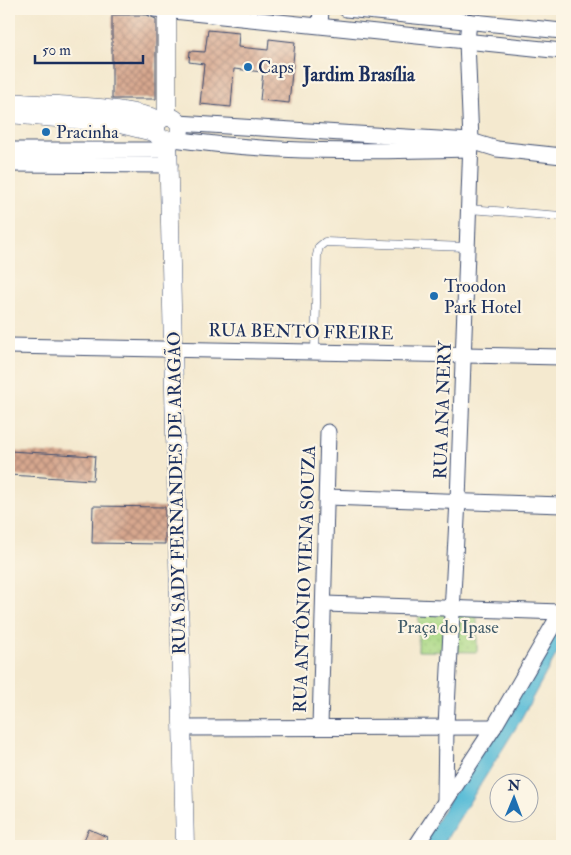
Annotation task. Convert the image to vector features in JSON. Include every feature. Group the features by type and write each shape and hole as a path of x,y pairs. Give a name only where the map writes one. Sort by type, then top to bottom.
{"street":[{"path":"162,9 562,51"},
{"name":"RUA SADY FERNANDES DE ARAGÃO","path":"162,9 168,136 186,846"},
{"path":"320,25 322,9"},
{"path":"346,9 562,31"},
{"path":"387,32 390,13"},
{"name":"RUA ANA NERY","path":"445,799 446,726 464,354 470,145 467,41 469,22"},
{"path":"11,108 123,112 168,136 214,145 362,152 470,145"},
{"path":"9,164 168,136"},
{"path":"9,150 168,136 470,145 562,156"},
{"name":"RUA BENTO FREIRE","path":"9,346 562,357"},
{"name":"RUA ANTÔNIO VIENA SOUZA","path":"320,727 325,604 328,432"},
{"path":"326,496 458,500 562,506"},
{"path":"325,604 562,611 494,727 445,799 416,846"},
{"path":"182,728 494,727"}],"lane":[{"path":"468,209 562,216"},
{"path":"314,352 317,255 320,247 325,242 467,246"}],"green space":[{"name":"Praça do Ipase","path":"419,603 477,604 477,652 418,651"}],"water":[{"path":"562,619 562,644 517,726 442,846 421,846"}],"building":[{"path":"112,15 147,15 156,19 156,99 112,99"},
{"name":"Caps","path":"208,30 239,33 238,47 268,50 269,39 295,42 289,103 260,100 263,72 234,69 231,107 200,104 204,64 189,62 190,51 205,52"},
{"path":"9,451 95,456 93,480 9,475"},
{"path":"93,506 165,507 165,544 92,543"},
{"path":"89,829 107,837 103,846 81,846"}],"place":[{"name":"Caps","path":"248,67"},
{"name":"Pracinha","path":"46,132"},
{"name":"Troodon Park Hotel","path":"434,296"}],"district":[{"name":"Jardim Brasília","path":"359,75"}]}
